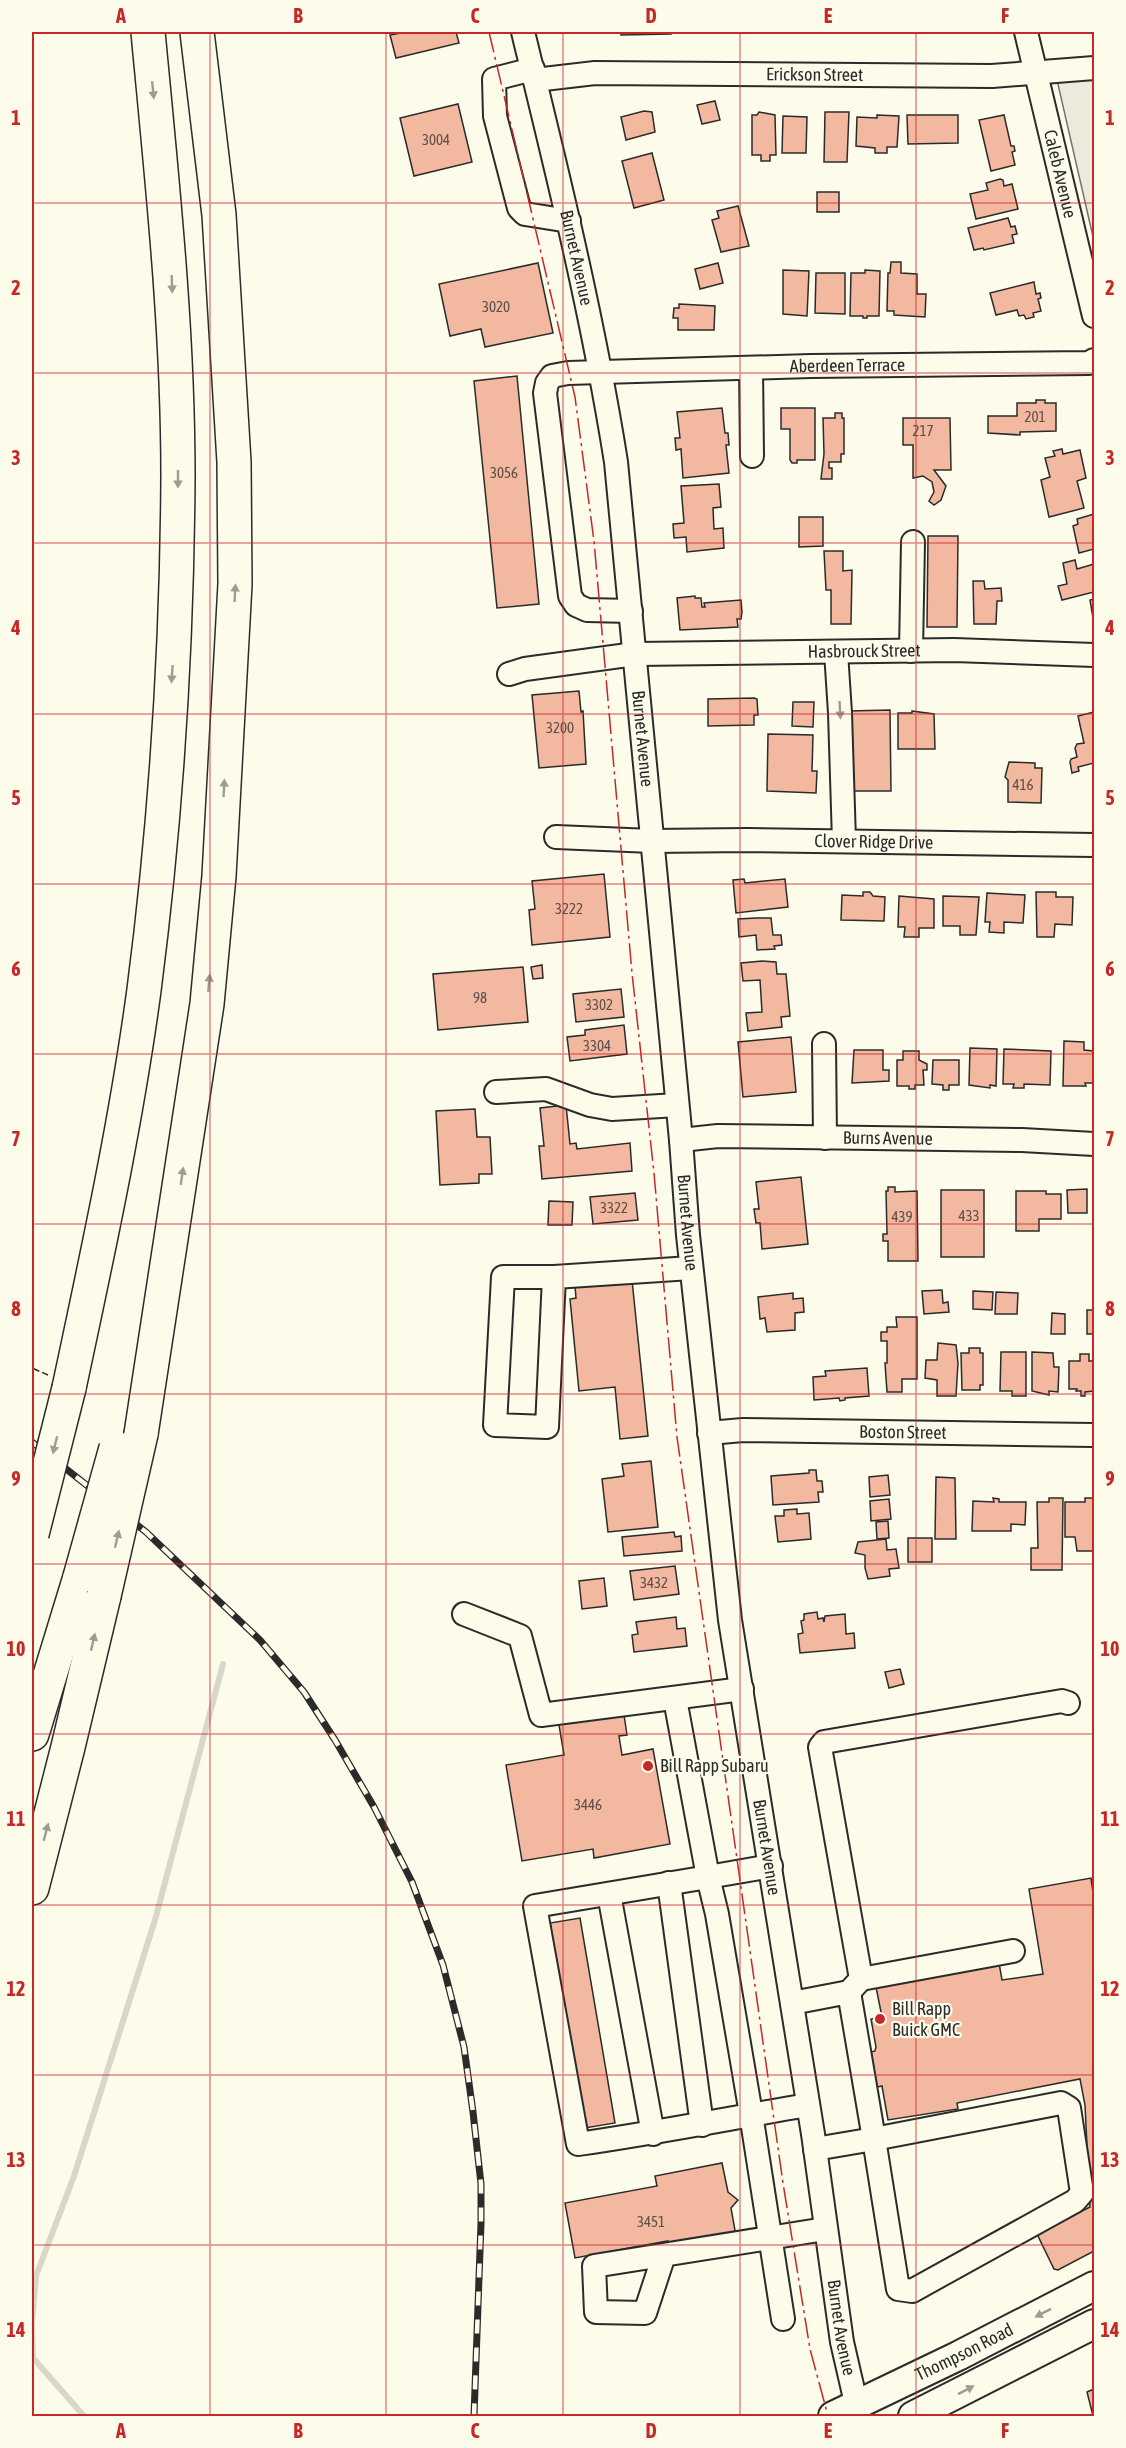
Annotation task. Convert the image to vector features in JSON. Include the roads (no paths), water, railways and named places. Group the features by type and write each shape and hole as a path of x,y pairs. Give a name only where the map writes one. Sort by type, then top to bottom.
{"highway":[{"path":"32,1534 69,1388 117,1161 144,991 162,820 174,642 178,474 171,272 148,32"},
{"path":"32,1888 68,1747 92,1586 131,1431 173,1233 207,1004 220,865 235,584 234,462 219,215 196,32"},
{"path":"32,1734 92,1586"}],"main road":[{"name":"Thompson Road","path":"850,2413 1095,2286"},
{"name":"Thompson Road","path":"913,2416 1095,2324"}],"street":[{"name":"Burnet Avenue","path":"524,32 570,222 602,373 616,462 681,1140 691,1269 730,1620 815,2149 850,2413"},
{"name":"Caleb Avenue","path":"1026,32 1095,316"},
{"name":"Erickson Street","path":"570,222 525,214 519,208 495,116 494,79 534,74 595,73 980,76 1037,74 1095,68"},
{"name":"Aberdeen Terrace","path":"631,611 587,610 576,605 570,596 545,393 547,383 552,376 568,373 751,368 1089,363 1095,360"},
{"path":"751,368 752,456"},
{"path":"911,651 913,542"},
{"name":"Hasbrouck Street","path":"509,674 525,669 635,654 911,651 1095,655"},
{"path":"836,652 844,841"},
{"name":"Clover Ridge Drive","path":"556,837 652,841 1095,845"},
{"path":"824,1044 825,1138"},
{"path":"496,1092 546,1089 590,1105 612,1109 677,1105"},
{"name":"Burns Avenue","path":"681,1140 718,1136 1022,1140 1095,1144"},
{"path":"554,1277 547,1427 495,1425 503,1276 554,1277 691,1269"},
{"name":"Boston Street","path":"709,1433 743,1430 1095,1435"},
{"path":"464,1614 520,1636 541,1715 742,1689"},
{"path":"675,1699 708,1878 717,1914 783,2319"},
{"path":"815,2149 873,2139 1061,2103 1069,2108 1082,2193 1075,2202 912,2291 898,2289 873,2139 855,1986 820,1747 824,1742 1062,1701 1068,1703"},
{"path":"771,1866 535,1906 578,2144 653,2134 808,2105"},
{"path":"669,1883 702,2125"},
{"path":"609,1894 653,2134"},
{"path":"792,2003 855,1986 1013,1951"},
{"path":"664,2255 825,2229"}],"waterway":[{"path":"84,2416 33,2358 32,2323 36,2276 74,2176 155,1920 223,1664"}],"railway":[{"path":"32,1442 146,1532 260,1640 304,1692 335,1740 374,1807 412,1882 443,1965 464,2047 473,2112 481,2184 474,2416"}],"place":[{"name":"Bill Rapp Subaru","path":"648,1766"},
{"name":"Bill Rapp Buick GMC","path":"880,2019"}]}
